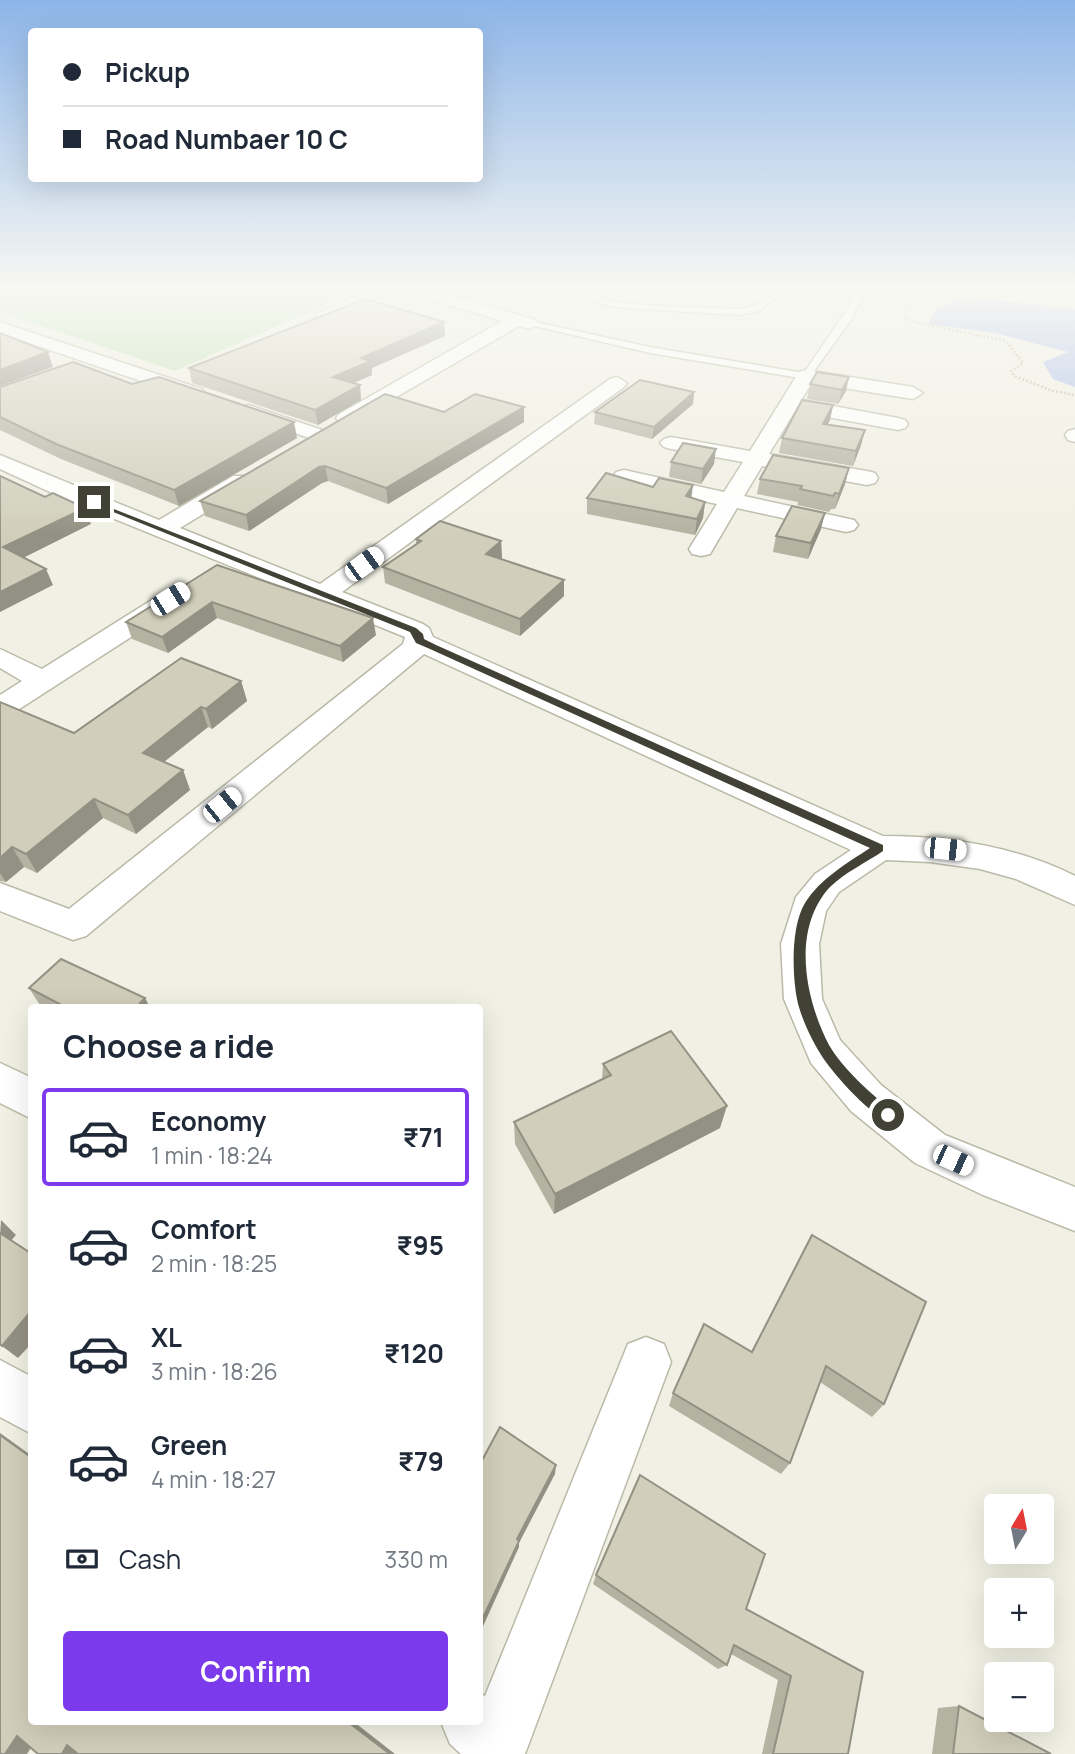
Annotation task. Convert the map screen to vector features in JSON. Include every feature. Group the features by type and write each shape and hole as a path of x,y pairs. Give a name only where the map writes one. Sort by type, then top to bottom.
{"street":[{"path":"128,371 318,435"},
{"path":"294,449 435,371"},
{"path":"167,384 191,373"},
{"path":"701,549 806,376 913,393"},
{"path":"324,593 617,383"},
{"path":"788,404 898,424"},
{"path":"671,443 867,478"},
{"path":"0,461 71,493 163,528 212,573 324,593 419,634 419,641 413,650 73,926 0,896"},
{"path":"163,528 258,470"},
{"path":"624,477 846,525"},
{"path":"0,708 212,573"},
{"path":"419,641 879,848 925,847 965,851 1020,865 1075,891"},
{"path":"0,657 42,681"},
{"path":"879,848 827,883 809,907 800,944 803,999 825,1051 866,1098 930,1149 999,1181 1075,1209"},
{"path":"0,1081 28,1098"},
{"path":"488,1739 646,1362"},
{"path":"0,1386 28,1405"}],"lane":[{"path":"775,371 806,376 809,371"}],"path":[{"path":"1011,371 1014,376 1054,391 1075,395"}],"water":[{"path":"1048,371 1075,371 1075,387 1053,379"}],"building":[{"path":"47,371 97,371 132,384 159,377 294,422 174,490 56,444 0,417 0,387"},
{"path":"198,371 348,371 333,377 360,385 315,410"},
{"path":"817,372 849,377 842,390 810,384"},
{"path":"640,380 694,392 654,427 595,412"},
{"path":"385,394 444,412 475,394 524,407 386,488 325,466 319,467 246,515 200,501"},
{"path":"802,400 833,405 823,424 865,430 856,451 782,438"},
{"path":"683,443 716,449 703,469 671,462"},
{"path":"773,455 849,468 839,494 835,493 833,496 800,489 802,486 760,479"},
{"path":"606,473 653,487 659,478 693,485 686,496 705,502 697,519 587,498"},
{"path":"0,476 45,497 53,493 85,508 3,547 46,569 0,592"},
{"path":"792,506 825,513 811,543 776,536"},
{"path":"440,521 501,541 486,554 564,580 520,619 383,567 421,541 416,539"},
{"path":"217,565 373,618 340,646 212,602 162,637 126,622"},
{"path":"181,658 241,681 206,709 201,707 143,753 183,770 128,815 94,799 26,854 12,847 0,858 0,702 74,733"},
{"path":"61,959 145,998 142,1004 59,1004 29,988"},
{"path":"671,1031 727,1106 555,1194 514,1122 611,1075 603,1064"},
{"path":"0,1233 28,1251 28,1315 2,1346"},
{"path":"812,1235 926,1302 884,1404 826,1366 790,1463 673,1393 704,1324 752,1352"},
{"path":"500,1427 556,1465 517,1539 519,1541 483,1618 483,1458"},
{"path":"0,1435 28,1455 28,1725 352,1725 390,1754 78,1754 67,1745 62,1754 38,1754 17,1736 5,1754 0,1754"},
{"path":"640,1475 765,1554 746,1609 863,1672 848,1754 773,1754 791,1676 734,1645 727,1665 596,1575"},
{"path":"959,1706 984,1719 984,1732 1009,1732 1051,1754 953,1754"}],"route":[{"path":"94,502 413,630 419,634 419,641 879,848 827,883 809,907 800,944 803,999 825,1051 866,1098 888,1115"}]}
